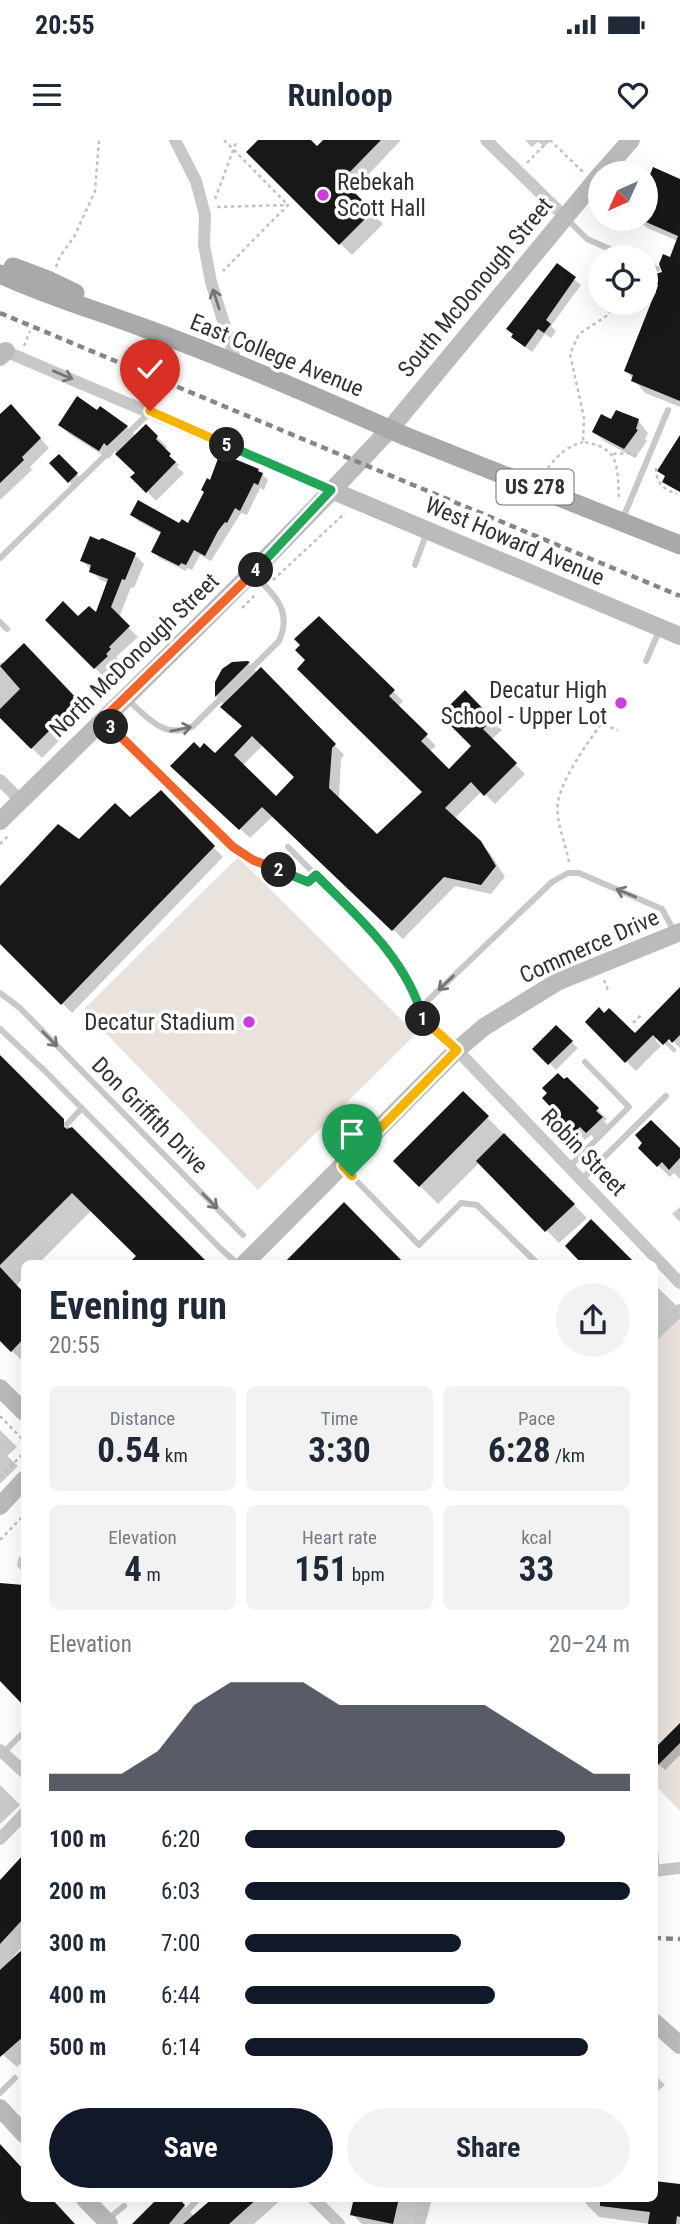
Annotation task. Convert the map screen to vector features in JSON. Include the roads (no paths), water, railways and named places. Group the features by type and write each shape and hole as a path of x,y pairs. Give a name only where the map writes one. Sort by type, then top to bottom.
{"main road":[{"name":"South McDonough Street","path":"613,161 631,140"},
{"name":"South McDonough Street","path":"359,462 390,429 588,190"},
{"name":"East College Avenue","path":"0,263 50,281 145,328"},
{"name":"East College Avenue","path":"0,274 36,290 145,328 390,429"},
{"name":"US 278","path":"390,429 680,545"},
{"name":"North McDonough Street","path":"0,821 253,574 359,462"},
{"name":"West Howard Avenue","path":"331,490 680,636"},
{"name":"Commerce Drive","path":"248,1260 457,1050 484,1027 557,982 678,933"},
{"path":"0,1388 21,1409"},
{"path":"0,1506 21,1483"},
{"path":"658,2026 680,2045"},
{"path":"0,2108 21,2131"}],"street":[{"path":"176,140 196,181 205,215 204,245 211,282 237,365"},
{"path":"486,140 565,217"},
{"path":"7,351 331,490"},
{"path":"0,780 20,801"},
{"name":"Robin Street","path":"457,1050 658,1260"},
{"name":"Robin Street","path":"658,1260 680,1283"},
{"path":"658,1331 680,1310"},
{"path":"2,1752 21,1769"},
{"path":"0,1839 21,1817"},
{"path":"658,1871 680,1868"},
{"path":"419,2224 425,2202"},
{"path":"326,2204 339,2224"}],"lane":[{"path":"565,217 587,239 601,245"},
{"path":"620,523 668,410"},
{"path":"0,558 150,411"},
{"path":"415,565 427,530"},
{"path":"126,698 163,729 172,732 187,730 193,726 279,642 285,628 284,611 253,574"},
{"path":"0,622 7,629"},
{"path":"646,661 660,628"},
{"path":"288,847 376,936 407,978 424,1021 457,1050"},
{"path":"420,1007 552,882 568,873 579,873 662,909 678,933"},
{"name":"Don Griffith Drive","path":"0,993 20,1008 243,1235"},
{"path":"0,1029 233,1260"},
{"path":"569,1167 629,1107 585,1062"},
{"path":"581,1180 666,1096"},
{"path":"68,1123 82,1108"},
{"path":"343,1166 419,1245 461,1203 477,1205 534,1260"},
{"path":"2,1752 21,1735"},
{"path":"0,2093 15,2078"},
{"path":"175,2224 195,2202"},
{"path":"99,2212 124,2206"}],"railway":[{"path":"0,313 680,596"},
{"path":"658,1938 680,1939"}],"place":[{"name":"Rebekah Scott Hall","path":"323,195"},
{"name":"Decatur High School - Upper Lot","path":"621,703"},
{"name":"Decatur Stadium","path":"249,1022"}]}
